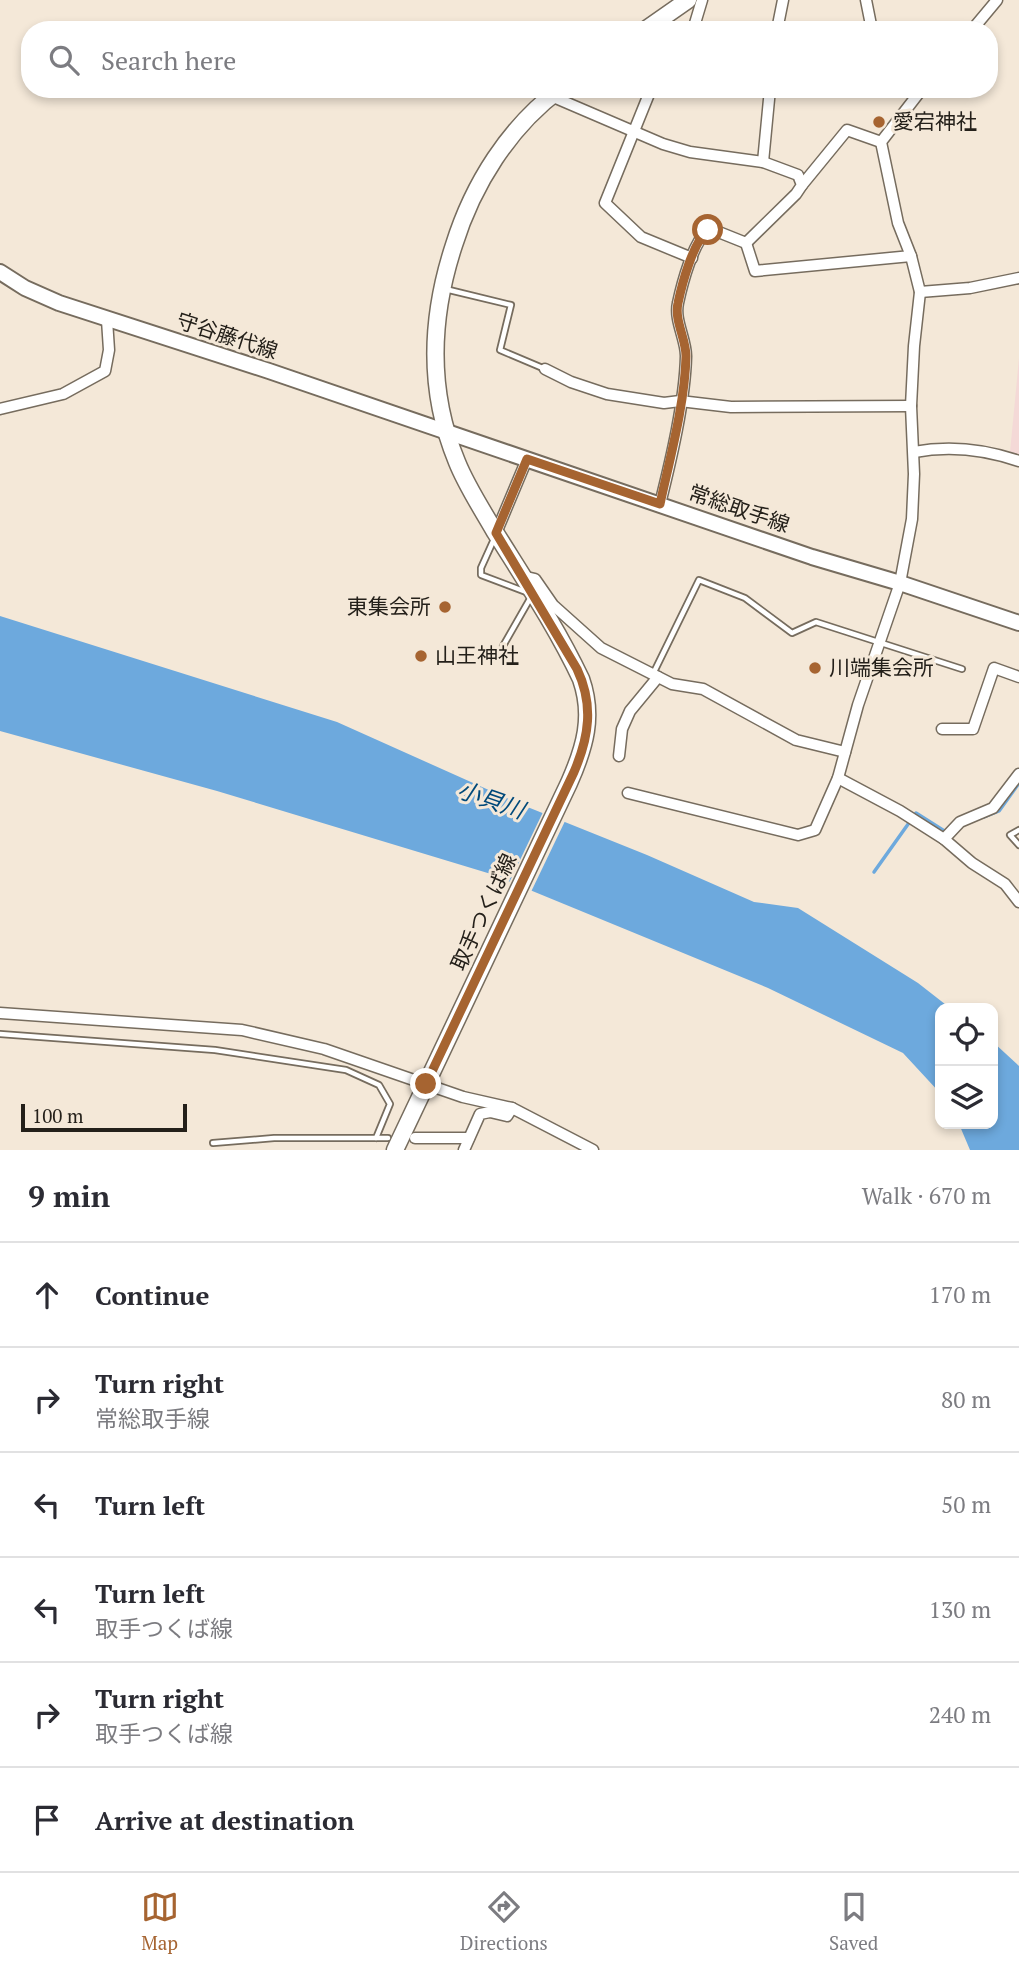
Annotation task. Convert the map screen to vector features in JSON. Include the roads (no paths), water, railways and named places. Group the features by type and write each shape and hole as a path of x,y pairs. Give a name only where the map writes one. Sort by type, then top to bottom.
{"main road":[{"path":"658,21 688,0"},
{"name":"取手つくば線","path":"391,1144 428,1080 569,782 586,738 589,707 586,692 572,661 463,475 446,431 438,389 435,347 441,288 466,211 488,169 514,133 550,98"},
{"name":"守谷藤代線","path":"0,272 43,297 107,320 446,431"},
{"name":"常総取手線","path":"446,431 812,557 1019,623"}],"street":[{"path":"696,21 702,0"},
{"path":"779,21 783,0"},
{"path":"866,0 870,21"},
{"path":"980,21 998,0"},
{"path":"568,98 633,131 690,152 763,162 798,176 802,185"},
{"path":"647,98 605,203 641,237 692,258"},
{"path":"763,162 769,98"},
{"path":"628,793 798,835 814,830 838,778 878,642 900,583 912,519 914,452 911,405 920,292 911,256 898,223 881,142 912,98"},
{"path":"746,243 796,194 847,130 881,142"},
{"path":"660,504 680,401 686,354 677,306 692,258 702,235 708,230 746,243"},
{"path":"746,243 755,271 911,256"},
{"path":"920,292 970,288 1019,278"},
{"path":"0,409 63,394 105,371 109,350 107,320"},
{"path":"545,369 571,382 607,394 664,403 680,401 731,407 911,405"},
{"path":"914,452 938,447 966,449 1003,455 1019,461"},
{"path":"496,533 527,459"},
{"path":"521,575 535,579 553,605 601,648 672,684 703,689 796,740 845,752"},
{"path":"942,729 973,729 994,668 1019,677"},
{"path":"619,756 622,729 630,711 655,676"},
{"path":"944,839 960,822 993,808 1019,774"},
{"path":"838,778 900,811 944,839 972,863 1005,884 1019,902"},
{"path":"0,1013 242,1030 324,1049 428,1080 463,1097 512,1108 593,1150"},
{"path":"464,1150 480,1114 490,1112 507,1116 512,1108"},
{"path":"415,1138 470,1138"}],"lane":[{"path":"441,288 511,305 500,351 545,369"},
{"path":"496,533 481,568 481,575 532,595 503,646"},
{"path":"655,676 699,580 745,597 792,633 816,622 962,668"},
{"path":"1019,830 1010,835 1019,845"},
{"path":"0,1034 215,1050 346,1070 379,1085 390,1104 376,1138"},
{"path":"213,1143 274,1138 376,1138 391,1144"}],"water":[{"name":"小貝川","path":"0,616 337,722 520,804 754,902 798,908 918,983 944,1003 935,1003 935,1088 903,1053 768,988 491,874 217,791 0,731"},
{"path":"998,1047 1019,1066 1019,1150 970,1150 961,1129 998,1129"}],"waterway":[{"path":"984,817 999,811 1019,783"},
{"path":"874,872 916,813 946,832 948,830"}],"place":[{"name":"愛宕神社","path":"879,122"},
{"name":"東集会所","path":"445,607"},
{"name":"山王神社","path":"421,656"},
{"name":"川端集会所","path":"815,668"}]}
